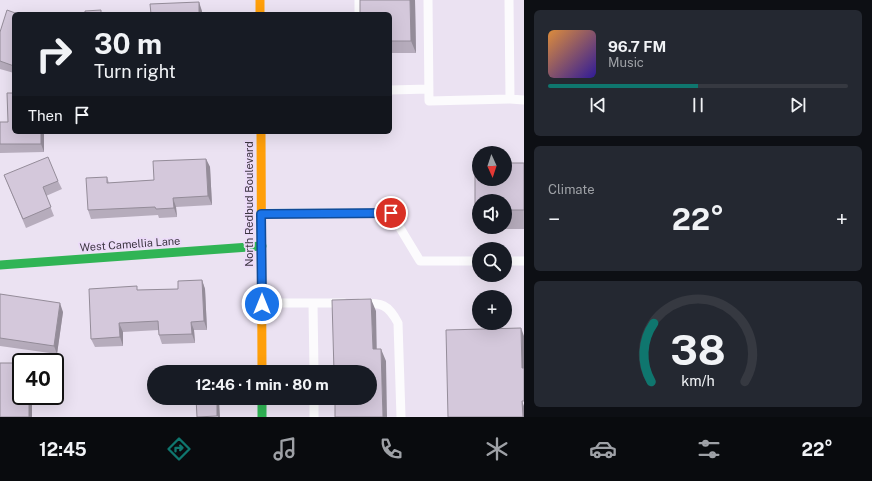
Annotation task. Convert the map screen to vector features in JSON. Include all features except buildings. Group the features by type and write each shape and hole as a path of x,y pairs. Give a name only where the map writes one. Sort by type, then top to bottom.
{"street":[{"path":"260,0 260,12"},
{"name":"North Redbud Boulevard","path":"261,134 262,365"},
{"name":"West Camellia Lane","path":"0,265 262,246"},
{"path":"262,405 262,417"}],"lane":[{"path":"359,0 359,12"},
{"path":"428,0 429,101 524,100"},
{"path":"509,0 510,99"},
{"path":"392,90 429,90"},
{"path":"261,214 391,213 420,261 472,261"},
{"path":"512,261 524,261"},
{"path":"314,303 314,365"},
{"path":"262,304 379,303 390,309 398,322 401,417"},
{"path":"314,405 314,417"}],"traffic: fast":[{"path":"0,265 262,246"},
{"path":"262,405 262,417"}],"traffic: slow":[{"path":"260,0 260,12"},
{"path":"261,134 262,365"}],"route":[{"path":"262,304 261,214 391,213"}]}
